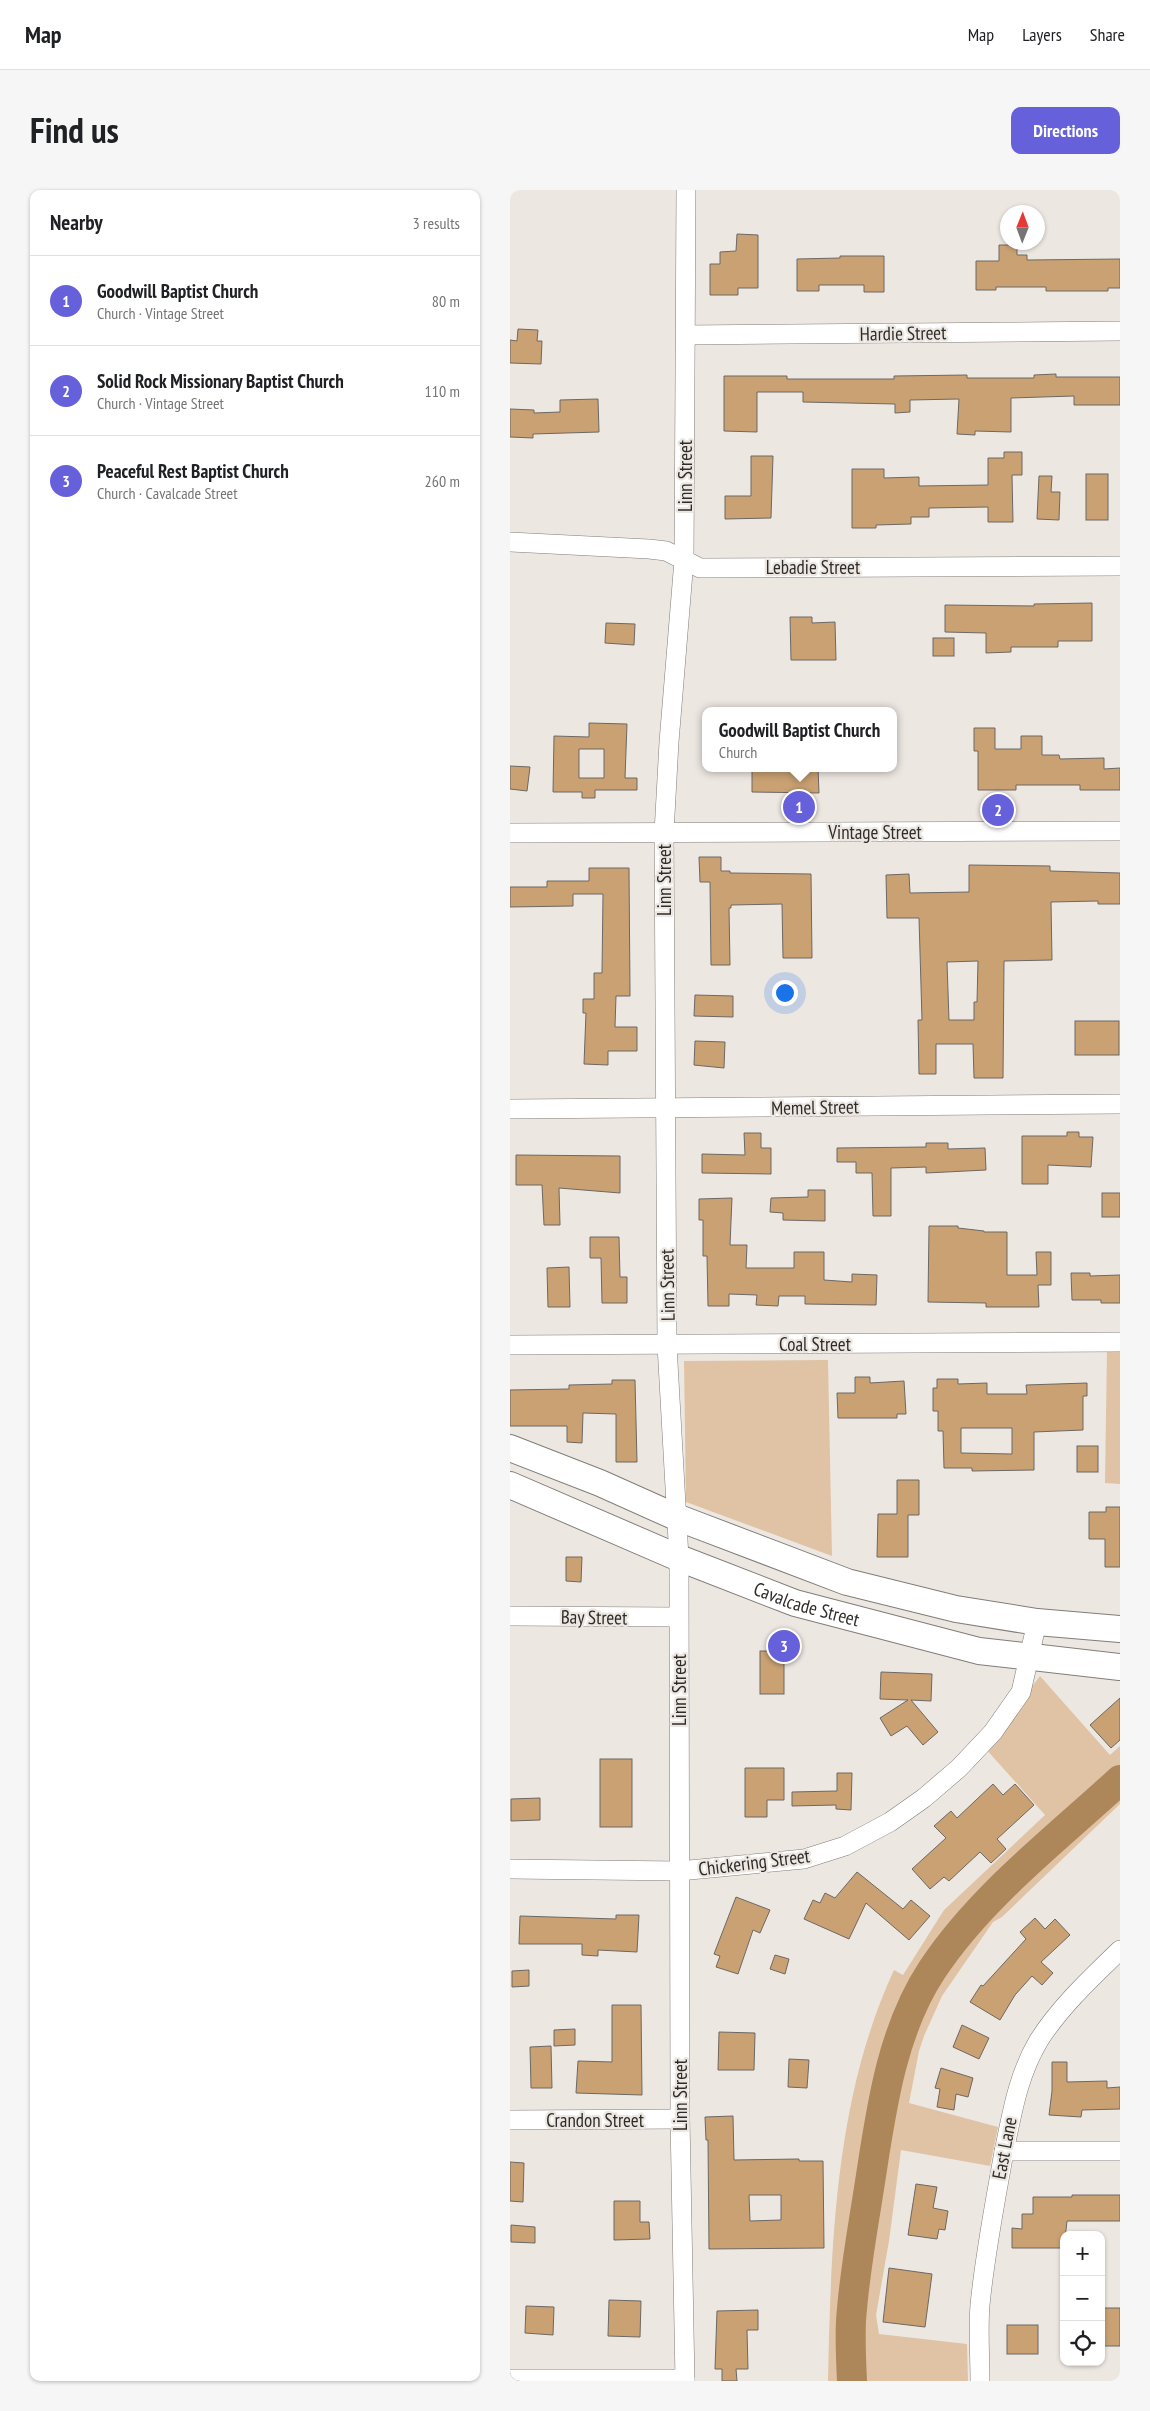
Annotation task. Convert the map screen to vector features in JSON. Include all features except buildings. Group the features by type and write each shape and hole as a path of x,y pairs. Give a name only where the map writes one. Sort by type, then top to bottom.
{"main road":[{"name":"Cavalcade Street","path":"510,1448 600,1483 676,1517 850,1582 956,1609 1037,1622 1120,1629"},
{"name":"Cavalcade Street","path":"510,1485 678,1558 795,1603 979,1652 1030,1659 1120,1667"},
{"path":"841,1616 850,1582"}],"street":[{"name":"Linn Street","path":"685,2380 680,2119 678,1558 667,1345 664,833 684,560 686,190"},
{"name":"Hardie Street","path":"686,335 1120,331"},
{"name":"Lebadie Street","path":"510,542 666,551 700,568 1120,566"},
{"name":"Vintage Street","path":"510,834 1120,831"},
{"name":"Memel Street","path":"510,1109 1120,1104"},
{"name":"Coal Street","path":"510,1345 1120,1342"},
{"name":"Bay Street","path":"510,1616 678,1617"},
{"name":"Chickering Street","path":"510,1868 679,1871 804,1859 845,1846 890,1822 924,1798 959,1768 993,1732 1021,1692 1037,1622"},
{"name":"East Lane","path":"980,2381 980,2308 984,2271 991,2219 1012,2104 1022,2076 1038,2042 1058,2014 1090,1978 1120,1950"},
{"name":"Crandon Street","path":"510,2120 680,2119"},
{"path":"1004,2152 1120,2151"},
{"path":"510,2379 685,2380"}],"shaded area":[{"path":"1120,1347 1120,1484 1105,1483 1107,1348"},
{"path":"828,1360 832,1556 686,1502 684,1361"},
{"path":"1040,1676 1110,1755 1120,1746 1120,1804 1002,1917 993,1922 942,1996 919,2051 909,2103 998,2127 990,2166 901,2150 889,2241 876,2315 879,2334 967,2344 968,2381 828,2381 831,2277 840,2172 848,2120 859,2069 874,2019 894,1970 903,1975 944,1910 1045,1815 985,1748"}],"waterway":[{"path":"852,2381 851,2321 854,2286 879,2128 897,2046 918,1994 951,1943 996,1893 1120,1780"}],"place":[{"name":"Goodwill Baptist Church","path":"799,807"},
{"name":"Solid Rock Missionary Baptist Church","path":"998,810"},
{"name":"Peaceful Rest Baptist Church","path":"784,1646"}]}
